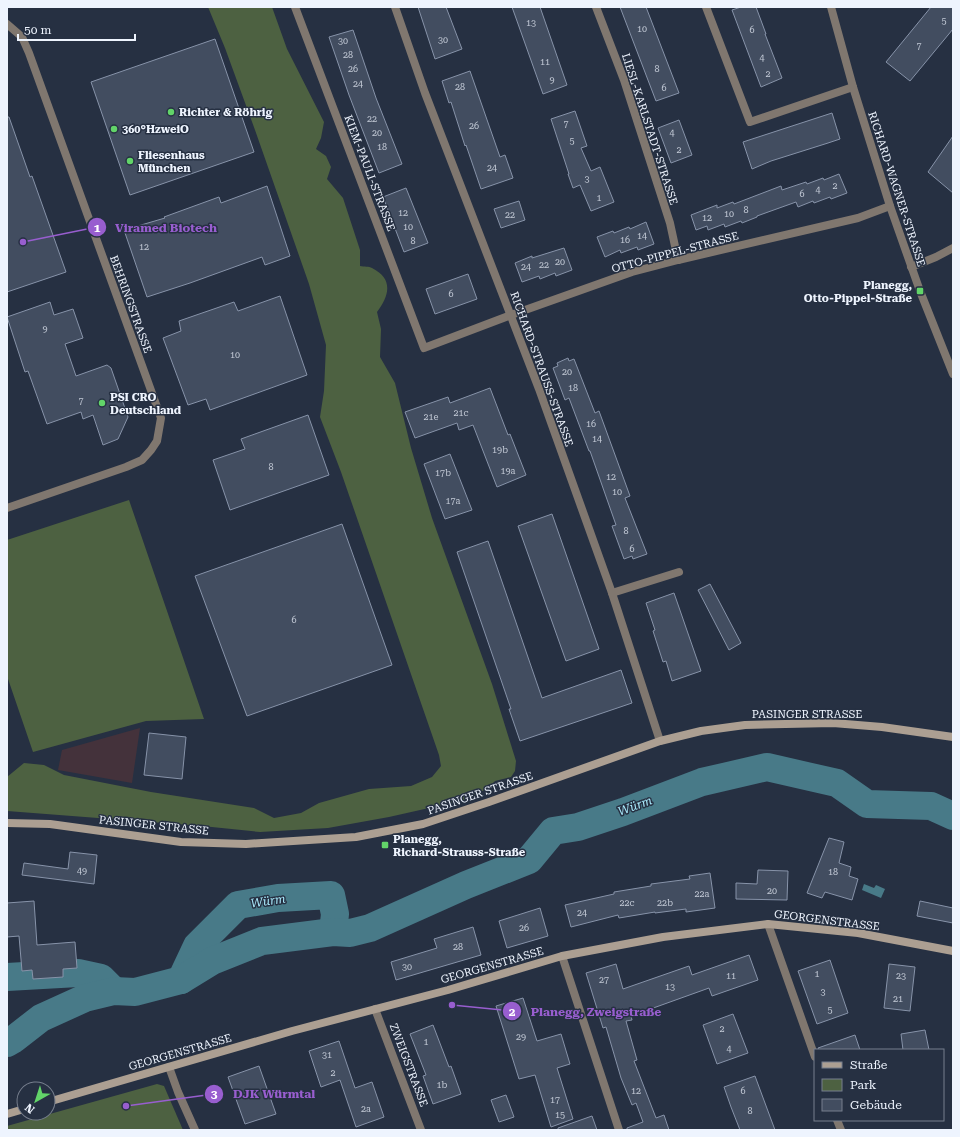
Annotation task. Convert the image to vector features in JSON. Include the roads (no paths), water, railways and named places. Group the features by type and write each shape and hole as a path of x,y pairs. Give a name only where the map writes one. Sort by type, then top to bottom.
{"main road":[{"name":"PASINGER STRASSE","path":"7,823 50,824 181,842 246,844 358,837 423,824 660,741 701,731 745,725 833,723 882,727 953,737"},
{"name":"GEORGENSTRASSE","path":"56,1100 375,1009 448,990 562,956 663,937 768,924 858,933 953,950"}],"street":[{"name":"KIEM-PAULI-STRASSE","path":"295,7 424,348"},
{"name":"RICHARD-STRAUSS-STRASSE","path":"395,7 425,93 539,389 612,593 660,741"},
{"name":"LIESL-KARLSTADT-STRASSE","path":"596,7 624,80 670,223 678,260"},
{"path":"706,7 750,122 853,87"},
{"name":"RICHARD-WAGNER-STRASSE","path":"831,7 853,87 890,206 911,267 953,374"},
{"name":"BEHRINGSTRASSE","path":"7,24 22,37 30,53 161,418 157,441 152,450 142,460 126,467 7,508"},
{"name":"OTTO-PIPPEL-STRASSE","path":"424,348 632,272 858,218 890,206"},
{"path":"911,267 953,248"},
{"path":"612,593 679,572"},
{"path":"768,924 814,1054"},
{"path":"562,956 619,1130"},
{"name":"ZWEIGSTRASSE","path":"375,1009 421,1130"},
{"path":"169,1067 194,1130"}],"water":[{"path":"864,884 874,888 876,885 885,889 881,898 862,890"}],"waterway":[{"name":"Würm","path":"7,1043 41,1018 85,998 114,991 135,992 181,980 212,961 262,941 333,932 350,933 370,928 466,885 529,860 553,831 578,827 623,812 702,782 767,767 837,783 867,804 931,806 953,816"},
{"name":"Würm","path":"181,980 197,946 238,905 278,898 331,895 335,914 333,932"},
{"name":"Würm","path":"7,977 78,973 101,978 114,991"}],"place":[{"name":"Richter & Röhrig","path":"171,112"},
{"name":"360°HzweiO","path":"114,129"},
{"name":"Fliesenhaus München","path":"130,161"},
{"name":"Viramed Biotech","path":"23,242"},
{"name":"Planegg, Otto-Pippel-Straße","path":"920,291"},
{"name":"PSI CRO Deutschland","path":"102,403"},
{"name":"Planegg, Richard-Strauss-Straße","path":"385,845"},
{"name":"Planegg, Zweigstraße","path":"452,1005"},
{"name":"DJK Würmtal","path":"126,1106"}]}
